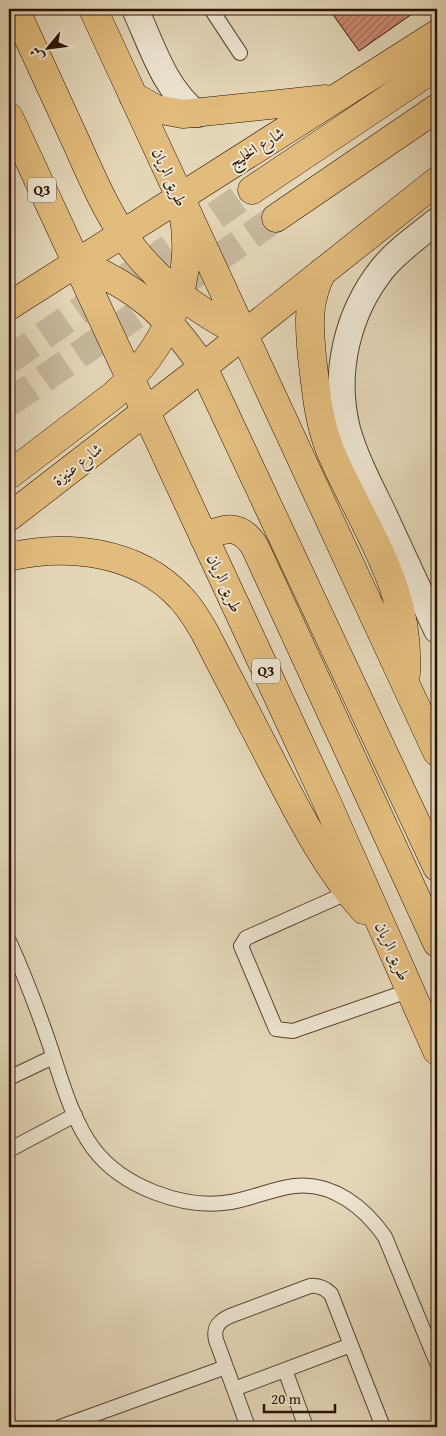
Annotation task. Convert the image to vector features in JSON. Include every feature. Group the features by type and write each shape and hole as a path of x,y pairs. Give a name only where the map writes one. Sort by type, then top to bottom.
{"main road":[{"path":"15,9 90,173 122,234 148,267 179,295 213,319 243,334"},
{"name":"طريق الريان","path":"93,9 437,752"},
{"name":"شارع الخليج","path":"76,262 437,34"},
{"name":"شارع الخليج","path":"252,190 437,66"},
{"path":"133,96 156,109 183,114 334,98"},
{"path":"276,218 437,108"},
{"name":"طريق الريان","path":"9,117 325,798 437,1051"},
{"path":"145,411 437,181"},
{"path":"9,475 130,381 146,363 159,343 179,295 184,271 186,246 184,221 179,197"},
{"path":"9,306 76,262 127,286 169,322 187,344 203,366 437,866"},
{"path":"322,272 313,293 309,316 320,419 331,450 382,557 398,598 405,640 405,683"},
{"name":"شارع عنيزة","path":"9,517 145,411"},
{"path":"204,538 216,532 231,529 245,534 255,546 437,943"},
{"path":"9,557 46,550 66,550 122,560 144,569 180,596 204,631 304,825 318,848 349,892 385,932"}],"street":[{"path":"135,9 172,88 187,106 197,114"},
{"path":"437,221 383,268 361,301 347,340 342,363 341,385 347,429 354,451 437,630"}],"lane":[{"path":"211,9 240,53"},
{"path":"349,892 246,938 241,946 276,1029 293,1031 410,990"},
{"path":"9,941 37,1010 75,1115 93,1148 111,1166 132,1181 154,1193 188,1201 204,1203 230,1202 296,1186 314,1187 331,1191 348,1199 375,1222 385,1237 437,1363"},
{"path":"9,1078 53,1057"},
{"path":"9,1150 75,1115"},
{"path":"248,1427 215,1331 219,1323 230,1316 310,1286 322,1287 331,1294 383,1427"},
{"path":"234,1389 351,1345"},
{"path":"60,1427 226,1367"},
{"path":"285,1370 306,1427"}],"building":[{"path":"329,9 419,9 359,51"}],"tunnel":[{"path":"9,360 252,190"},
{"path":"9,403 276,218"}]}
